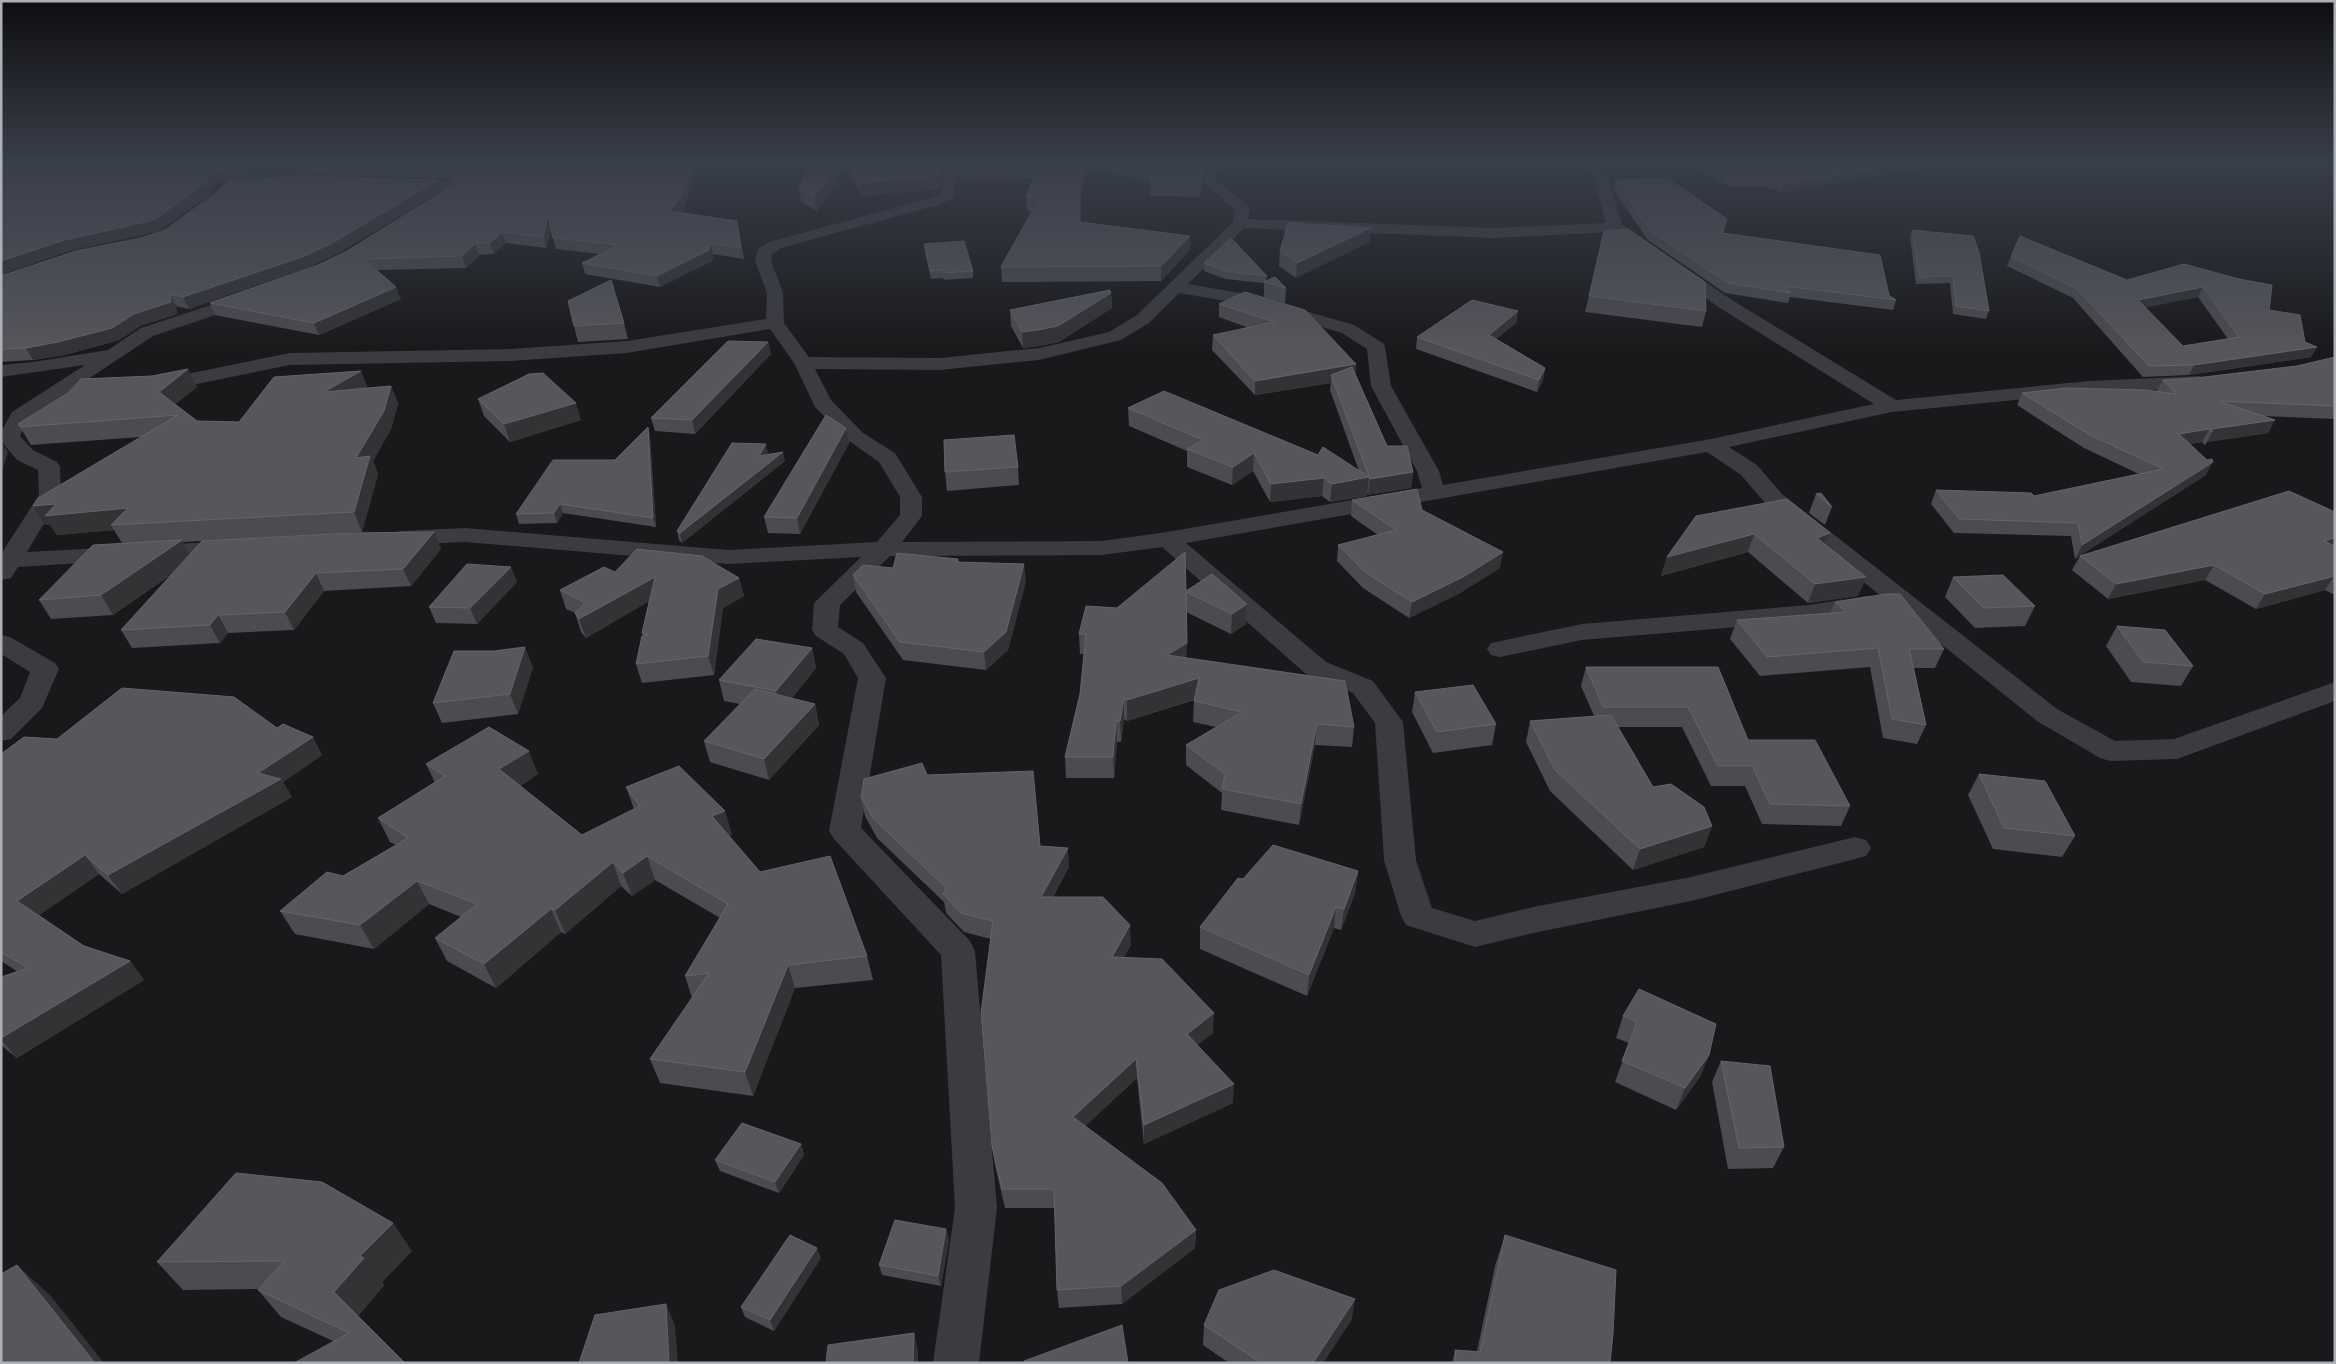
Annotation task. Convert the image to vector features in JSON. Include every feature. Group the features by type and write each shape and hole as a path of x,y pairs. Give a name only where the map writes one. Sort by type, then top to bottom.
{"street":[{"path":"849,224 775,245 764,252 763,261 775,293 775,323 803,363 822,402 856,437 887,458 911,497 912,516 884,549 827,603 825,630 854,649 872,678 845,831 958,951 976,1208 956,1363"},
{"path":"803,363 940,364 1039,354 1115,336 1143,318 1240,224 1494,233 1615,227 1726,304 1892,406"},
{"path":"1176,287 1246,299 1348,329 1376,347 1380,386 1428,472 1434,492"},
{"path":"3,565 50,495 50,467 25,455 9,437 19,416 147,332 263,292"},
{"path":"142,387 161,386 290,359 510,355 617,348 775,323"},
{"path":"1,371 33,368 113,354"},
{"path":"376,540 465,534 728,557 884,549 1102,548 1167,539 1711,445 1892,406 2089,387 2190,383 2217,380"},
{"path":"66,386 94,387"},
{"path":"1711,445 1749,470 1774,499 1899,600 2047,715 2110,751 2177,749 2335,691"},
{"path":"1167,539 1316,668 1363,687 1389,722 1400,860 1418,916 1475,934 1538,918 1691,889 1855,848"},
{"path":"3,565 256,546"},
{"path":"1500,649 1582,632 1809,613 1899,600"},
{"path":"1,643 45,669 32,702 1,732"}],"building":[{"path":"1,224 138,224 65,240 1,261"},
{"path":"174,224 365,224 305,256 183,297 170,294 171,302 134,314 112,328 58,342 26,348 1,349 1,276 76,251 141,238 165,230"},
{"path":"391,224 546,224 543,237 502,232 490,243 475,244 462,256 364,259 396,287 314,323 210,303 318,265 347,251"},
{"path":"550,224 737,224 741,248 711,243 709,250 657,276 582,263 619,245 553,238"},
{"path":"1025,224 1093,224 1190,236 1161,266 1001,267"},
{"path":"1288,224 1371,228 1297,263 1280,251"},
{"path":"1645,224 1725,224 1722,233 1880,255 1889,295 1887,294 1896,300 1783,286 1791,293 1728,283 1650,231"},
{"path":"1628,229 1705,282 1706,311 1589,296 1604,231"},
{"path":"1912,230 1973,236 1979,252 1989,311 1956,306 1953,276 1919,277"},
{"path":"2020,236 2127,280 2184,264 2239,279 2272,285 2269,310 2300,315 2305,342 2317,347 2194,365 2149,366 2077,289 2011,257","holes":["2203,287 2239,337 2183,346 2138,300"]},
{"path":"1231,238 1267,276 1225,271 1204,263"},
{"path":"964,241 973,271 943,273 943,270 930,271 924,244"},
{"path":"1275,277 1286,288 1264,282"},
{"path":"611,280 624,323 574,326 568,301"},
{"path":"1110,290 1111,293 1058,326 1038,330 1022,332 1010,310"},
{"path":"1245,292 1305,310 1356,364 1255,381 1213,335 1274,322 1219,304"},
{"path":"1472,300 1518,311 1489,335 1545,368 1539,380 1417,337"},
{"path":"728,341 768,342 692,420 651,418"},
{"path":"2335,357 2335,406 2218,401 2275,420 2212,429 2212,432 2209,429 2179,434 2207,460 2212,459 2213,462 2082,545 2078,523 1959,519 1936,490 2031,493 2034,496 2163,469 2090,435 2022,393 2066,388 2146,390 2176,394 2163,380 2297,366"},
{"path":"1352,367 1387,446 1407,446 1413,472 1370,479 1331,375"},
{"path":"188,369 159,392 197,421 239,422 274,377 361,371 324,392 391,386 384,411 356,458 370,456 354,512 111,525 128,508 45,516 56,504 33,506 38,498 178,415 20,427 18,424 68,393 81,379 152,376"},
{"path":"543,373 576,403 504,424 478,399 529,374"},
{"path":"1164,391 1318,455 1323,447 1369,477 1332,484 1324,478 1271,484 1254,453 1233,467 1187,449 1203,440 1128,408"},
{"path":"826,415 846,428 797,518 764,517"},
{"path":"648,427 653,518 560,504 554,513 516,514 553,460 615,460"},
{"path":"1014,435 1018,467 945,472 944,440"},
{"path":"732,443 766,444 759,456 783,452 680,533 677,531"},
{"path":"1417,489 1422,510 1503,552 1463,577 1412,602 1365,572 1338,545 1396,530 1352,500"},
{"path":"2289,491 2335,512 2335,538 2324,541 2335,546 2335,576 2265,594 2214,565 2116,584 2080,556"},
{"path":"1821,493 1832,507 1816,494"},
{"path":"1787,499 1830,533 1817,538 1866,577 1815,584 1754,534 1667,557 1696,516"},
{"path":"434,532 403,569 316,573 285,612 218,615 210,625 121,630 202,541 349,533"},
{"path":"182,540 101,595 39,600 93,545"},
{"path":"637,549 702,556 739,578 718,589 708,656 636,664 642,636 648,635 642,633 655,577 579,619 575,613 585,603 560,590 604,567 615,572"},
{"path":"1185,552 1186,591 1212,574 1247,604 1232,614 1186,592 1187,643 1167,655 1345,681 1354,727 1317,724 1301,804 1222,789 1225,774 1186,745 1242,712 1194,701 1199,678 1127,700 1124,698 1120,721 1116,721 1113,757 1065,757 1080,694 1086,634 1079,634 1086,606 1117,608"},
{"path":"897,553 958,559 957,562 1024,564 1006,632 984,652 900,642 853,575 863,565 893,568"},
{"path":"467,564 511,567 470,608 429,607"},
{"path":"2003,575 2035,606 1984,608 1953,577"},
{"path":"1886,594 1900,594 1944,649 1909,649 1926,725 1892,719 1878,648 1767,657 1737,620 1846,612 1835,602"},
{"path":"2117,626 2165,630 2193,666 2143,662"},
{"path":"756,639 812,648 776,691 719,680"},
{"path":"525,647 510,694 433,703 454,651 494,651"},
{"path":"1586,667 1718,667 1748,740 1815,740 1850,806 1770,804 1752,766 1718,766 1688,707 1603,707"},
{"path":"1473,685 1496,724 1437,732 1415,692"},
{"path":"122,688 234,697 277,728 283,724 313,737 258,773 281,779 108,875 85,855 17,901 84,946 130,961 1,1038 1,977 28,968 1,952 1,754 24,737 57,739"},
{"path":"755,689 815,704 764,759 704,741"},
{"path":"1611,715 1653,787 1671,784 1704,807 1712,826 1640,849 1555,770 1530,721"},
{"path":"489,727 529,751 499,769 582,835 640,806 626,787 679,766 725,811 712,816 760,872 830,856 867,956 788,965 745,1072 650,1059 709,973 685,976 728,904 647,856 623,873 613,862 555,910 551,909 484,964 435,938 477,904 417,881 360,925 280,911 327,872 343,876 408,838 378,818 445,776 426,764"},
{"path":"922,763 927,775 1033,771 1040,846 1068,848 1041,897 1103,897 1130,925 1112,957 1162,959 1214,1013 1187,1034 1234,1084 1144,1125 1136,1059 1073,1117 1162,1183 1196,1230 1121,1286 1057,1290 1054,1189 1002,1189 992,1146 981,1013 993,921 961,913 943,894 946,888 874,819 861,797 864,779"},
{"path":"1979,774 2045,781 2075,836 2004,828"},
{"path":"1273,845 1358,871 1344,909 1336,907 1309,975 1200,927 1238,878 1243,879"},
{"path":"1639,989 1716,1024 1709,1055 1685,1088 1622,1061 1637,1022 1623,1016"},
{"path":"1721,1061 1770,1066 1784,1147 1739,1148"},
{"path":"742,1123 801,1144 775,1182 715,1160"},
{"path":"236,1173 322,1182 393,1223 360,1256 364,1258 334,1292 405,1363 294,1363 349,1333 258,1290 284,1261 157,1262"},
{"path":"895,1220 946,1229 938,1276 879,1265"},
{"path":"790,1235 817,1248 770,1320 741,1307"},
{"path":"1505,1235 1616,1270 1610,1363 1456,1363 1455,1350 1480,1352"},
{"path":"17,1265 95,1363 1,1363 1,1274"},
{"path":"1274,1270 1355,1299 1313,1363 1261,1363 1204,1325 1219,1290"},
{"path":"666,1304 669,1363 579,1363 595,1315"},
{"path":"1122,1325 1128,1363 1024,1363 1024,1361"},
{"path":"914,1333 913,1363 826,1363 828,1345"}]}
